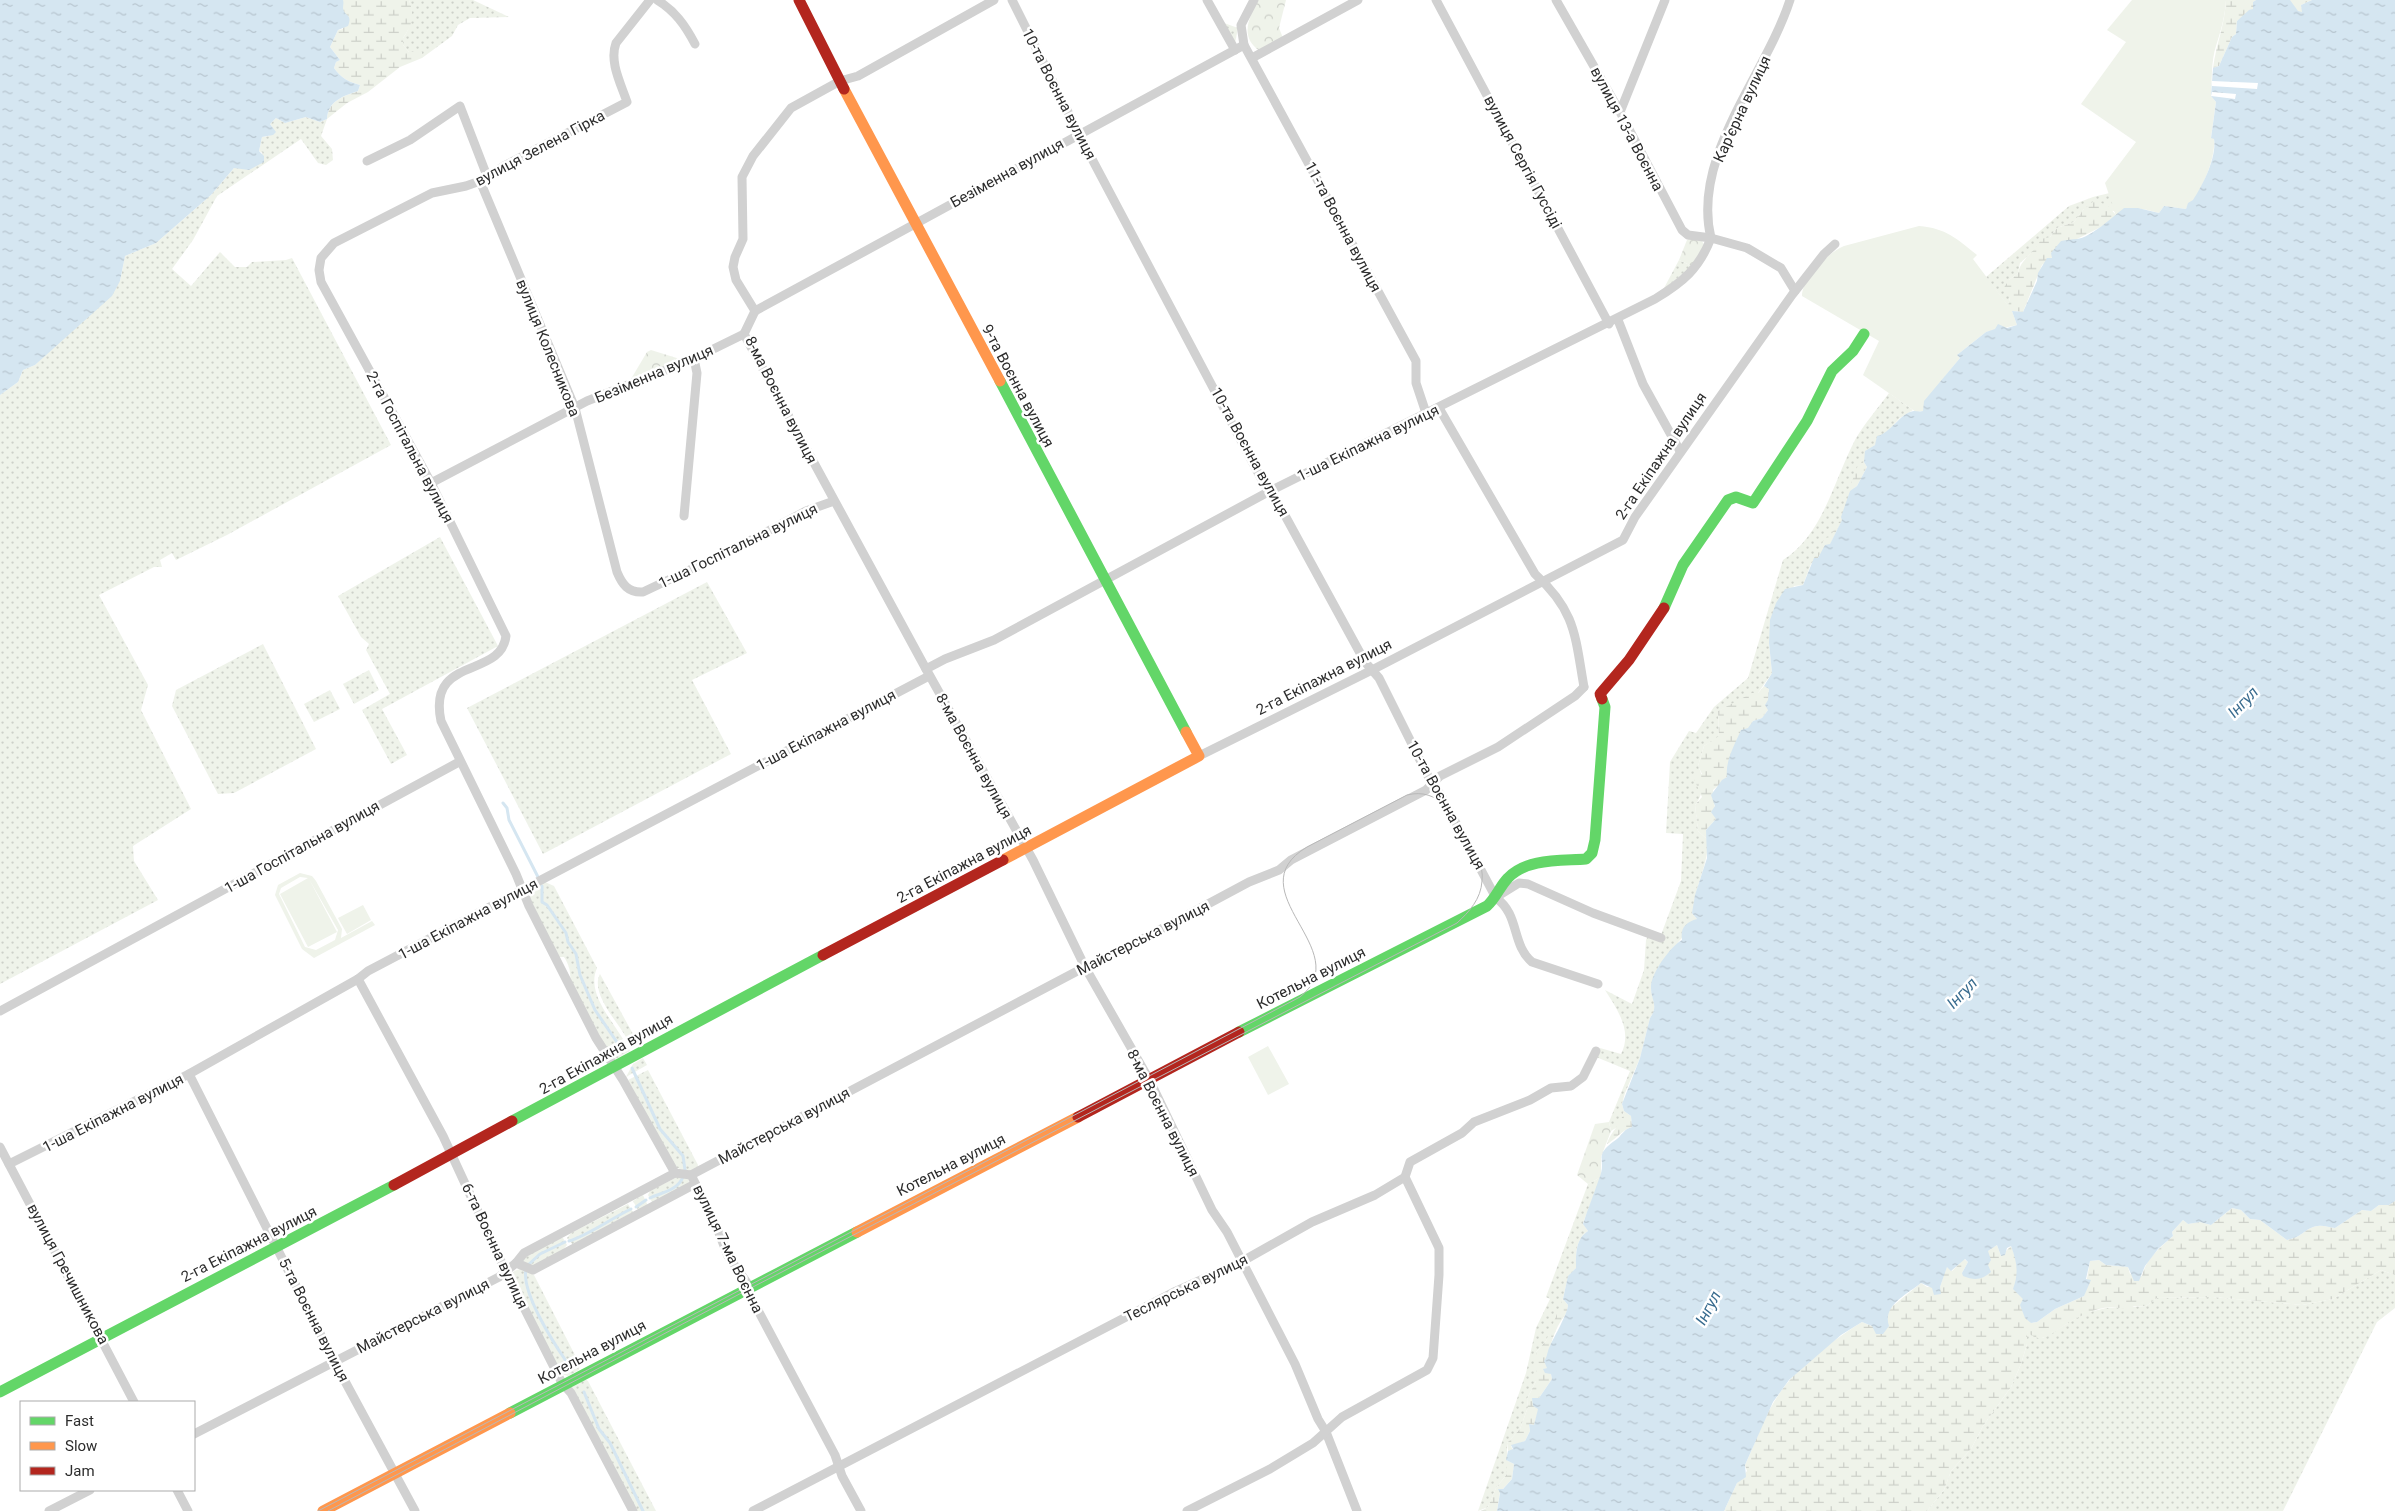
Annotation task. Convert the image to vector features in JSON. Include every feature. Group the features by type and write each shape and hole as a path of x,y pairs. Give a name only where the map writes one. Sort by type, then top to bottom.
{"street":[{"name":"вулиця Зелена Гірка","path":"321,258 334,243 432,193 466,186 484,179 627,102 613,60 613,51 616,43 650,0"},
{"path":"657,0 669,8 683,22 695,44"},
{"name":"9-та Воєнна вулиця","path":"799,0 812,29 1199,756"},
{"name":"8-ма Воєнна вулиця","path":"994,0 858,76 840,81 792,108 753,156 742,177 744,234 733,267 736,280 755,311 744,334 1026,848 1085,967 1148,1079 1212,1210 1227,1232 1295,1364 1318,1420 1326,1432 1357,1511"},
{"name":"10-та Воєнна вулиця","path":"1012,0 1079,133 1270,491 1365,662 1379,678 1432,784 1441,795 1496,898 1506,904 1513,919 1520,948 1524,955 1532,962 1598,984"},
{"path":"1207,0 1235,50"},
{"path":"1244,45 1242,25 1254,0"},
{"path":"1252,58 1358,0"},
{"name":"вулиця Сергія Гуссіді","path":"1436,0 1614,322 1644,384 1680,451"},
{"name":"вулиця 13-а Воєнна","path":"1556,0 1620,112 1682,230 1688,235 1711,238"},
{"path":"1620,112 1665,0"},
{"name":"Карʼєрна вулиця","path":"1711,238 1707,219 1717,155 1782,25 1790,0"},
{"name":"Безіменна вулиця","path":"755,311 1079,133 1244,45"},
{"name":"11-та Воєнна вулиця","path":"1244,45 1416,361 1416,383 1426,413"},
{"name":"вулиця Колесникова","path":"366,161 410,140 460,106 484,179 575,408 617,572 623,584 630,590 643,592"},
{"path":"1711,238 1747,248 1781,268 1795,291"},
{"name":"1-ша Екіпажна вулиця","path":"9,1164 189,1074 358,979 368,971 928,672 945,659 994,640 1270,491 1614,322 1681,281 1703,258 1711,238"},
{"name":"2-га Екіпажна вулиця","path":"0,1392 278,1247 615,1067 671,1035 1199,756 1372,670 1623,540 1635,516 1669,472 1680,451 1795,291 1824,254 1836,244"},
{"name":"2-га Госпітальна вулиця","path":"321,258 319,270 322,282 431,483 506,636 504,647 497,655 452,677 444,686 440,716 459,762"},
{"name":"Безіменна вулиця","path":"431,483 575,408 694,359 744,334"},
{"path":"1439,408 1535,574 1556,594 1570,619 1584,687 1600,694 1629,660 1665,607 1683,565 1728,500 1736,497 1753,503 1807,420 1832,371 1853,351 1864,334"},
{"path":"684,516 696,373 694,359"},
{"name":"1-ша Госпітальна вулиця","path":"643,592 736,548 806,511 834,501"},
{"name":"Майстерська вулиця","path":"516,1263 533,1270 693,1180 1085,967 1094,965 1249,882 1278,870 1291,860 1426,790 1440,776 1498,747 1575,696 1584,687"},
{"name":"Котельна вулиця","path":"323,1511 1148,1079 1487,906 1496,898 1505,881 1514,872 1539,863 1586,859 1590,856 1596,839 1595,826 1605,707 1600,694"},
{"name":"1-ша Госпітальна вулиця","path":"0,1011 459,762"},
{"name":"вулиця 7-ма Воєнна","path":"459,762 596,1038 615,1067 675,1173 693,1180 714,1220 728,1256 748,1287 752,1299 835,1455 838,1467 862,1511"},
{"path":"1496,898 1510,887 1519,883 1528,884 1593,913 1661,938"},
{"name":"6-та Воєнна вулиця","path":"358,979 452,1154 505,1270 564,1385 571,1393 633,1511"},
{"name":"Теслярська вулиця","path":"753,1511 1176,1291 1241,1262 1312,1222 1375,1195 1405,1178 1410,1162 1462,1133 1474,1122 1530,1100 1551,1088 1571,1086 1583,1076 1596,1051"},
{"name":"5-та Воєнна вулиця","path":"189,1074 334,1361 415,1511"},
{"name":"вулиця Гречишникова","path":"0,1147 134,1401"},
{"name":"Майстерська вулиця","path":"195,1433 499,1277 505,1270 516,1263 524,1253 675,1173"},
{"path":"1187,1511 1270,1469 1314,1443 1342,1417 1427,1370 1433,1358 1439,1248 1405,1178"},
{"path":"48,1511 88,1491"},
{"path":"178,1491 188,1511"}],"green space":[{"path":"343,0 409,0 412,20 403,38 403,45 409,52 422,52 422,58 400,67 368,92 347,103 327,119 333,104 342,97 358,91 360,85 346,79 334,68 336,62 340,60 330,47 338,30 343,29"},
{"path":"409,0 473,0 509,17 470,18 458,25 452,36 422,58 421,52 409,52 403,45 403,38 411,20"},
{"path":"1258,0 1286,0 1279,28 1283,38 1260,51 1250,40 1248,33 1249,20"},
{"path":"2132,0 2226,0 2224,18 2212,64 2211,96 2216,102 2211,137 2214,138 2213,152 2203,184 2196,197 2186,209 2164,206 2159,213 2131,208 2116,215 2105,183 2136,142 2081,104 2126,42 2107,30"},
{"path":"2226,0 2256,0 2253,2 2253,10 2237,21 2236,34 2232,37 2219,66 2213,68 2224,18"},
{"path":"2289,0 2312,0 2301,5 2303,12 2298,12"},
{"path":"1224,23 1238,28 1235,43"},
{"path":"306,117 320,122 327,119 321,136 332,149 333,160 326,165 318,163 301,139 217,196 193,240 172,269 191,286 220,252 235,267 247,267 252,262 292,258 391,445 227,535 176,560 172,553 160,560 162,567 154,567 99,595 148,685 141,710 191,809 133,846 134,861 158,900 0,984 0,395 18,382 23,370 35,365 120,281 125,256 156,243 211,195 234,168 247,168 263,153 259,151 262,137 269,136 273,128 270,124 276,118 285,123"},
{"path":"2118,191 2124,208 2116,215 2114,211 2084,209 2074,222 2057,228 2050,237 2020,263 2018,273 2009,280 2010,297 2008,306 1986,277 2069,206 2093,197"},
{"path":"2095,200 2108,206 2116,215 2111,222 2077,239 2042,265 2023,312 2013,311 2000,317 2008,306 2010,297 2003,289 2009,280 2018,273 2022,263 2041,239 2050,237 2057,228 2074,222 2084,209"},
{"path":"1919,226 1944,232 1957,239 1977,255 1973,259 2012,311 2017,325 1986,332 1957,355 1960,358 1946,375 1923,411 1916,412 1863,375 1879,341 1802,296 1803,289 1811,274 1838,249"},
{"path":"1690,238 1702,241 1704,245 1692,266 1679,260 1687,240"},
{"path":"1679,260 1692,266 1663,290"},
{"path":"651,350 683,360 631,379 647,352"},
{"path":"1889,393 1913,410 1900,418 1875,445 1866,451 1866,457 1842,520 1830,544 1811,564 1803,585 1794,586 1769,643 1772,673 1758,693 1718,711 1719,737 1704,746 1698,766 1702,776 1702,791 1695,805 1698,831 1708,840 1708,847 1692,913 1697,919 1666,958 1656,975 1651,989 1654,1004 1653,1013 1640,1058 1625,1093 1622,1104 1624,1111 1622,1118 1619,1126 1611,1131 1609,1122 1630,1071 1596,1057 1600,1048 1621,1054 1624,1045 1625,1037 1622,1020 1605,990 1632,1004 1644,970 1646,940 1650,931 1661,935 1681,881 1683,834 1666,833 1670,762 1689,731 1696,733 1714,707 1748,678 1783,560 1797,549 1818,522 1855,440"},
{"path":"1864,462 1867,467 1857,486 1850,491 1858,465"},
{"path":"1841,517 1842,520 1830,544 1825,545 1818,558 1814,558 1825,538 1830,537"},
{"path":"440,537 498,646 382,709 407,755 391,764 362,710 390,694 366,650 369,644 361,637 338,596"},
{"path":"707,582 747,653 692,680 731,754 543,854 467,708"},
{"path":"263,644 316,749 234,793 218,794 172,706 176,690"},
{"path":"369,670 379,690 354,704 343,684"},
{"path":"1764,686 1769,688 1768,710 1762,718 1753,721 1727,777 1713,790 1716,819 1706,830 1708,840 1698,831 1695,805 1702,797 1693,777 1702,774 1698,766 1704,746 1719,736 1718,711 1752,693 1758,693"},
{"path":"330,690 340,709 314,722 304,704"},
{"path":"300,873 312,876 342,929 341,938 372,921 375,925 314,958 302,949 275,895 278,885","holes":["300,877 308,878 280,894 308,947 337,932 309,879 338,930 335,940 316,950 305,947 279,894 281,888"]},
{"path":"545,882 554,886 597,968 594,977 597,996 623,1039 606,1048 570,984 570,970 566,960 564,957 557,957 528,894"},
{"path":"363,905 371,920 347,934 338,918"},
{"path":"600,974 633,1034 626,1037 601,998 598,982"},
{"path":"625,1042 630,1051 614,1060 608,1052"},
{"path":"1268,1046 1289,1084 1268,1095 1248,1057"},
{"path":"643,1058 647,1065 626,1077 633,1064"},
{"path":"648,1070 698,1165 697,1169 690,1173 675,1167 628,1080"},
{"path":"1624,1111 1631,1116 1632,1127 1607,1144 1620,1121"},
{"path":"1609,1122 1611,1131 1601,1157 1601,1177 1588,1184 1577,1175 1595,1124"},
{"path":"679,1176 688,1178 689,1182 686,1186 652,1202 648,1195 650,1191"},
{"path":"1601,1177 1583,1223 1588,1231 1578,1243 1576,1268 1568,1277 1560,1312 1546,1341 1536,1352 1536,1381 1527,1399 1528,1407 1520,1429 1507,1443 1507,1474 1496,1488 1488,1507 1478,1511 1526,1373 1536,1328 1550,1299 1546,1297 1588,1184"},
{"path":"643,1195 648,1206 638,1210 633,1201"},
{"path":"2395,1201 2395,1275 2381,1270 2333,1299 2302,1305 2213,1297 2157,1298 2146,1306 2134,1306 2128,1310 2109,1307 2092,1311 2043,1338 2032,1336 2027,1332 2027,1344 2011,1387 1983,1426 1971,1449 1951,1471 1944,1490 1927,1511 1724,1511 1737,1483 1747,1471 1745,1465 1766,1417 1791,1378 1825,1347 1862,1322 1872,1326 1886,1317 1889,1309 1921,1283 1927,1287 1940,1287 1947,1266 1952,1271 1964,1259 1968,1262 1962,1273 1988,1265 1988,1251 1997,1245 2001,1256 2011,1246 2017,1261 2018,1278 2031,1323 2037,1322 2055,1309 2084,1296 2090,1261 2099,1260 2106,1265 2128,1267 2130,1274 2142,1276 2150,1259 2173,1236 2172,1232 2183,1220 2188,1224 2200,1222 2211,1225 2232,1208 2241,1210 2250,1219 2260,1220 2287,1240 2297,1237 2314,1227 2335,1228 2362,1210 2371,1211 2379,1205 2389,1205"},
{"path":"628,1204 633,1212 573,1245 567,1238 571,1233"},
{"path":"559,1238 563,1238 567,1245 562,1251 533,1267 522,1262 523,1258"},
{"path":"523,1268 534,1275 580,1365 579,1370 568,1376 561,1374 512,1276 514,1271"},
{"path":"2381,1270 2395,1275 2395,1308 2377,1322 2283,1511 1927,1511 1944,1490 1951,1471 1971,1449 1983,1426 2011,1387 2027,1344 2027,1332 2043,1338 2085,1313 2106,1308 2146,1306 2157,1298 2213,1297 2302,1305 2333,1299"},
{"path":"1563,1299 1568,1305 1567,1311 1552,1341 1548,1368 1544,1369 1551,1374 1552,1379 1539,1398 1536,1398 1539,1409 1534,1425 1529,1424 1530,1431 1525,1441 1511,1446 1513,1450 1508,1451 1507,1443 1520,1429 1528,1407 1527,1399 1536,1381 1536,1352 1546,1341"},
{"path":"585,1379 588,1381 656,1511 635,1511 572,1389 572,1385"},
{"path":"1506,1460 1514,1464 1512,1479 1500,1492 1497,1511 1481,1511 1488,1507 1496,1488 1507,1474"}],"water":[{"path":"0,0 343,0 343,8 349,17 349,22 348,26 338,30 330,47 340,60 336,62 334,68 346,79 360,85 358,91 337,100 330,108 327,119 320,122 306,117 285,123 276,118 270,124 276,132 273,135 262,137 259,151 264,156 264,162 249,170 234,168 211,195 156,243 125,256 120,281 112,296 35,365 23,370 18,382 0,395"},
{"name":"Інгул","path":"2256,0 2290,0 2298,11 2302,12 2301,5 2312,0 2395,0 2395,1201 2389,1205 2379,1205 2371,1211 2362,1210 2335,1228 2322,1226 2310,1228 2297,1237 2287,1240 2260,1220 2250,1219 2241,1210 2232,1208 2211,1225 2200,1222 2188,1224 2183,1220 2172,1232 2173,1236 2158,1249 2145,1266 2139,1281 2134,1281 2128,1267 2106,1265 2099,1260 2090,1261 2086,1279 2091,1280 2084,1296 2055,1309 2037,1322 2031,1323 2025,1318 2020,1305 2023,1299 2013,1289 2016,1268 2011,1246 2007,1248 2005,1255 2001,1256 1997,1245 1988,1251 1991,1260 1988,1265 1991,1272 1988,1275 1978,1279 1963,1276 1962,1273 1968,1262 1965,1259 1951,1271 1947,1267 1940,1287 1941,1294 1934,1295 1932,1288 1921,1283 1892,1307 1888,1319 1889,1326 1883,1334 1876,1334 1872,1326 1862,1322 1841,1335 1789,1380 1773,1402 1745,1465 1746,1477 1737,1483 1724,1511 1497,1511 1500,1493 1498,1489 1503,1489 1512,1479 1514,1464 1506,1460 1508,1451 1513,1449 1511,1445 1525,1441 1530,1431 1529,1424 1534,1425 1538,1409 1533,1406 1532,1398 1539,1398 1552,1379 1551,1374 1545,1373 1543,1369 1547,1368 1544,1361 1567,1309 1568,1305 1563,1299 1568,1276 1576,1268 1578,1243 1588,1231 1583,1224 1601,1172 1602,1154 1625,1130 1632,1127 1631,1116 1624,1111 1622,1104 1640,1058 1650,1018 1654,1010 1651,988 1654,975 1672,948 1682,940 1682,932 1685,926 1697,919 1692,913 1695,895 1707,858 1706,830 1716,819 1711,812 1715,806 1711,795 1722,780 1727,777 1729,759 1741,730 1748,728 1753,721 1762,718 1768,710 1765,705 1768,700 1769,689 1764,686 1772,673 1769,643 1770,620 1776,603 1785,589 1803,585 1814,558 1818,558 1825,545 1830,544 1842,520 1841,517 1850,491 1857,486 1867,467 1864,462 1865,451 1875,445 1877,436 1909,412 1923,411 1924,401 1960,358 1957,355 1986,332 1995,329 1998,324 2007,328 2017,325 2012,311 2023,312 2037,281 2038,273 2047,258 2052,258 2051,253 2061,241 2082,238 2088,235 2124,208 2138,208 2159,213 2164,206 2186,209 2188,203 2193,200 2205,179 2213,154 2214,139 2211,138 2216,102 2211,96 2213,68 2219,66 2232,37 2236,34 2237,21 2249,10 2253,9 2253,2"}],"pier":[{"path":"2212,81 2258,83 2257,89 2212,86"},
{"path":"2212,92 2236,94 2235,99 2211,96"}],"waterway":[{"path":"503,803 507,808 509,820 538,877"},
{"path":"542,886 542,902 547,905 566,933 568,942 576,954 580,975 595,1010 623,1051"},
{"path":"632,1068 660,1129 683,1156 685,1170"},
{"path":"650,1198 673,1188 683,1177"},
{"path":"636,1207 646,1200"},
{"path":"569,1241 584,1235 631,1209"},
{"path":"528,1265 540,1254 565,1242"},
{"path":"526,1269 528,1290 533,1303 546,1330 566,1361"},
{"path":"584,1392 599,1429 610,1443 643,1511"}],"tram line":[{"path":"318,1511 1300,997 1314,979 1315,960 1308,941 1288,902 1283,883 1288,864 1307,847 1407,795 1428,795 1437,799 1451,812 1457,821 1473,849 1482,870 1481,888 1477,899 1470,910 1457,923 749,1289 328,1511"}],"traffic: fast":[{"path":"1664,608 1683,565 1728,500 1736,497 1753,503 1807,421 1832,371 1853,351 1864,334"},
{"path":"1000,381 1186,732"},
{"path":"1239,1032 1487,906 1508,878 1525,867 1545,862 1586,859 1592,853 1595,840 1605,707 1602,699"},
{"path":"512,1121 823,955"},
{"path":"0,1392 394,1185"},
{"path":"510,1413 857,1232"}],"traffic: slow":[{"path":"844,89 1000,381"},
{"path":"1003,860 1199,756 1186,732"},
{"path":"857,1232 1078,1117"},
{"path":"323,1511 510,1413"}],"traffic: jam":[{"path":"799,0 844,89"},
{"path":"1602,699 1600,694 1629,660 1664,608"},
{"path":"823,955 1003,860"},
{"path":"1078,1117 1239,1032"},
{"path":"394,1185 512,1121"}]}
